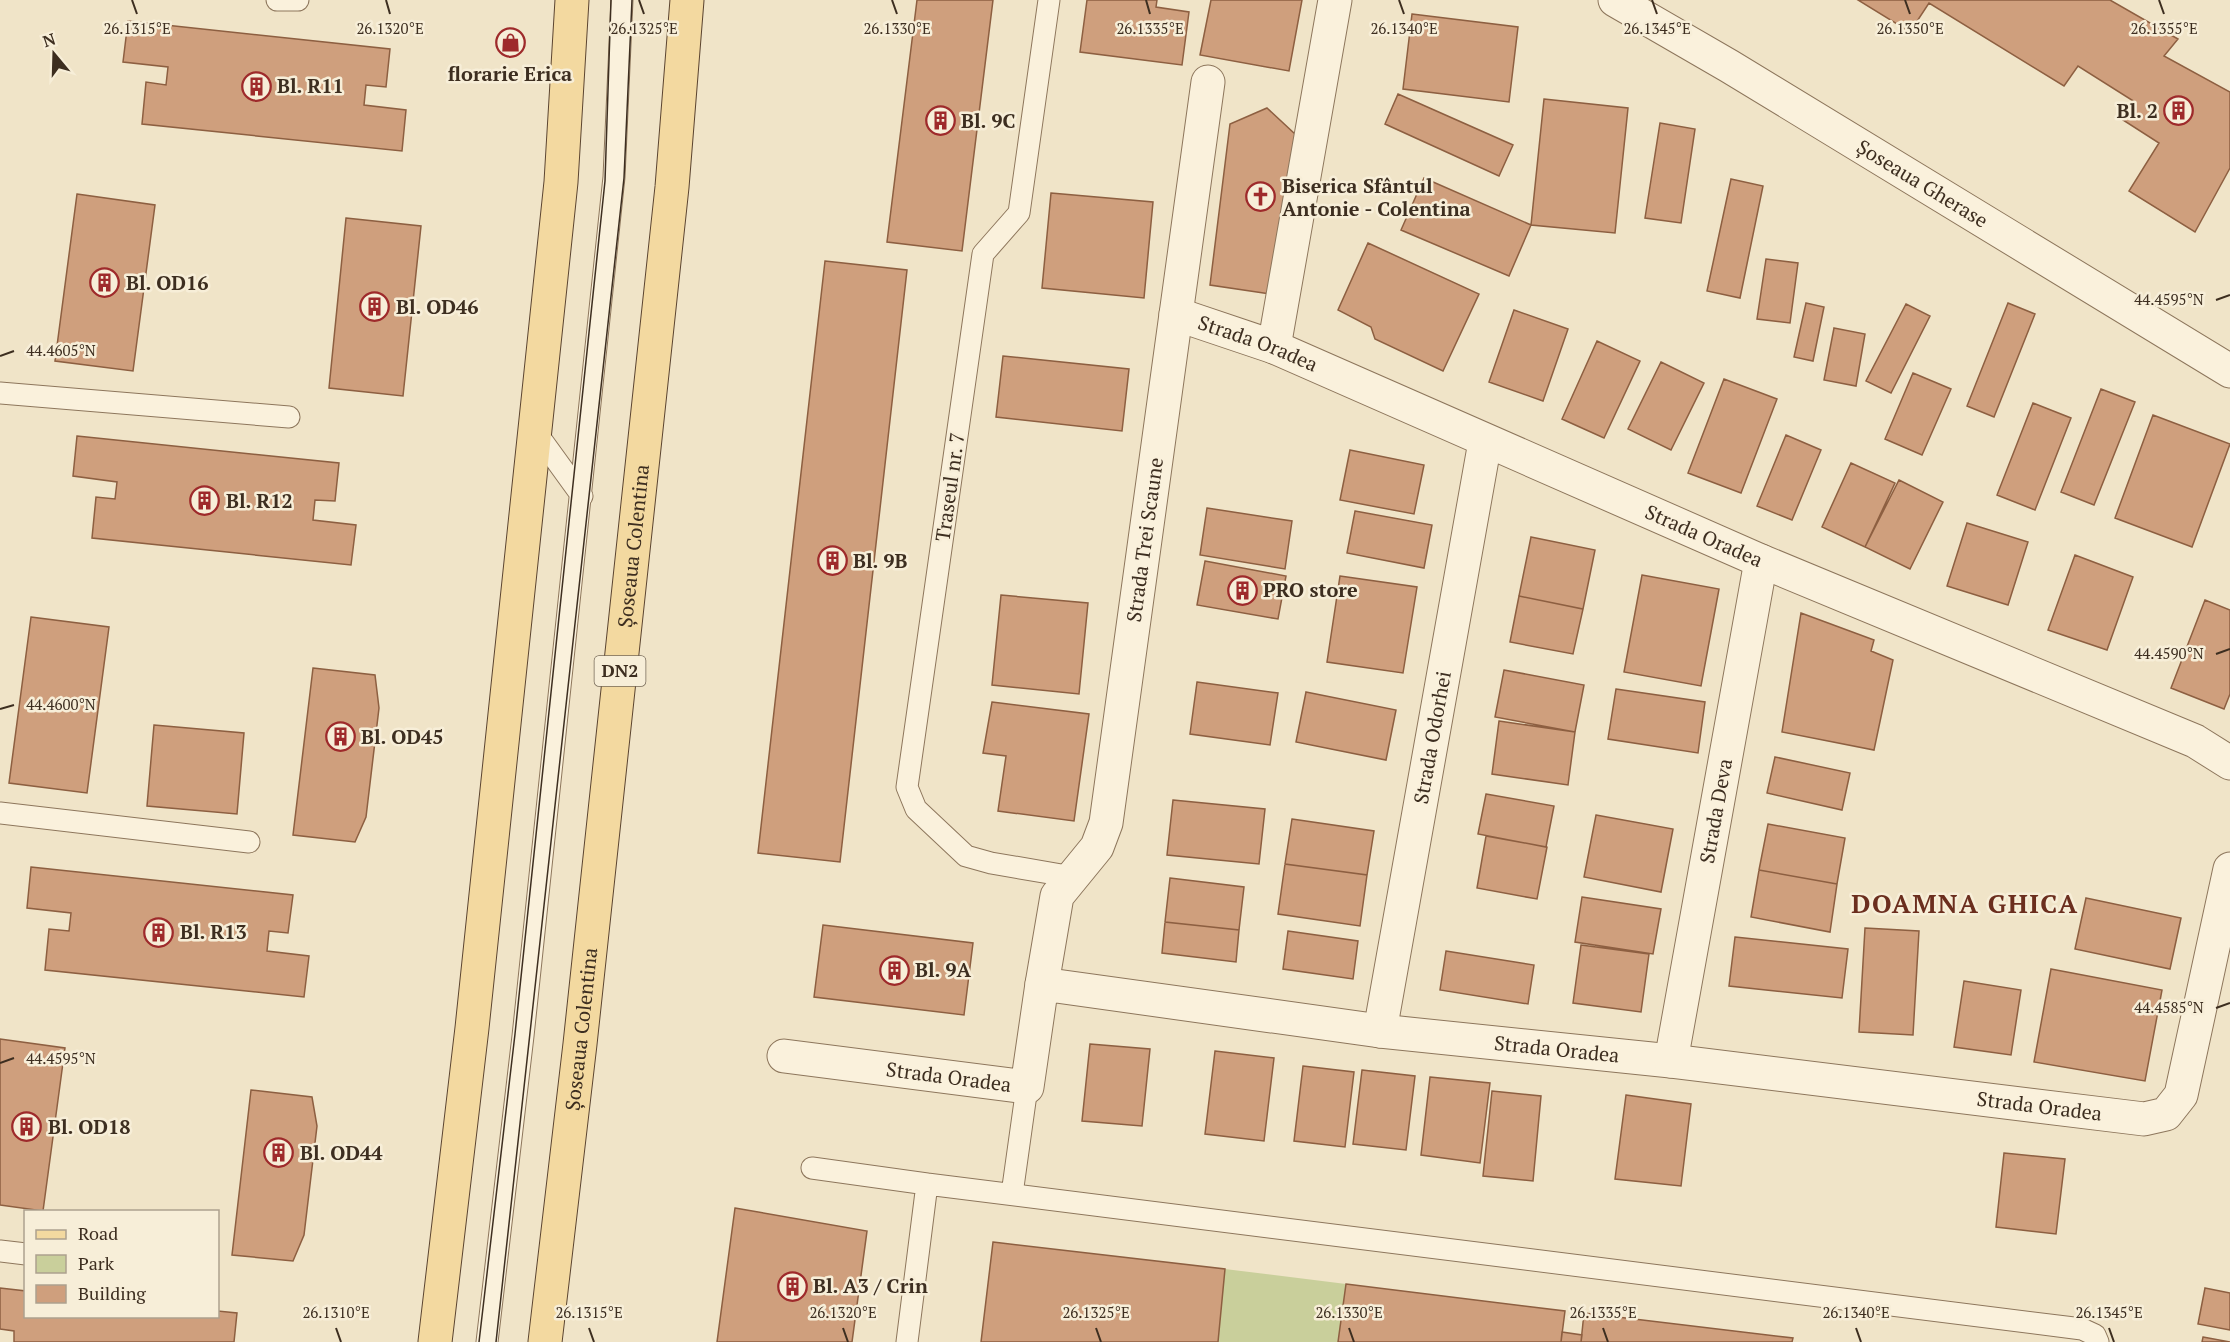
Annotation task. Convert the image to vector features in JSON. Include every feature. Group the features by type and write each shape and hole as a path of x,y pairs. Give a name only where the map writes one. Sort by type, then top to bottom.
{"main road":[{"path":"435,1342 536,431 561,182 572,0"},
{"name":"Șoseaua Colentina","path":"545,1342 580,1044 672,187 687,0"}],"street":[{"path":"1274,347 1335,0"},
{"name":"Șoseaua Gherase","path":"1615,0 1729,66 2230,371"},
{"name":"Strada Trei Scaune","path":"1042,984 1057,896 1097,847 1106,823 1208,82"},
{"name":"Strada Oradea","path":"1176,314 1274,347 1485,442 1761,561 2195,741 2230,762"},
{"name":"Strada Odorhei","path":"1380,1031 1485,442"},
{"name":"Strada Deva","path":"1671,1061 1761,561"},
{"name":"Strada Oradea","path":"784,1056 1027,1087 1042,984 1380,1031 1671,1061 2144,1119 2166,1114 2181,1095 2230,869"}],"lane":[{"path":"277,0 298,0"},
{"path":"487,1342 582,496 614,177 622,0"},
{"name":"Traseul nr. 7","path":"1048,0 1019,213 983,254 907,787 916,809 966,856 991,863 1073,877"},
{"path":"0,393 289,417"},
{"path":"536,431 582,496"},
{"path":"0,813 249,842"},
{"path":"1012,1194 1027,1087"},
{"path":"812,1168 2082,1329 2095,1335 2098,1342"},
{"path":"907,1342 927,1184"},
{"path":"0,1251 24,1254"}],"green space":[{"path":"1225,1269 1346,1284 1338,1342 1217,1342"}],"building":[{"name":"Bl. 9C","path":"917,0 993,0 962,251 887,242"},
{"path":"1087,0 1157,0 1156,7 1189,12 1182,65 1080,52"},
{"path":"1211,0 1302,0 1289,71 1200,55"},
{"name":"Bl. 2","path":"1858,0 2110,0 2178,39 2164,56 2230,92 2230,168 2195,232 2129,191 2159,143 2123,120 2135,102 2078,66 2064,86 1929,3 1910,32"},
{"path":"1412,14 1518,27 1509,102 1403,89"},
{"name":"Bl. R11","path":"128,21 390,49 386,87 366,85 364,105 406,110 402,151 142,124 146,82 166,85 168,67 123,62"},
{"path":"1398,94 1513,145 1499,176 1385,124"},
{"path":"1544,99 1628,108 1615,233 1531,225"},
{"path":"1267,108 1295,134 1277,295 1210,285 1230,124"},
{"path":"1660,123 1695,129 1681,223 1645,218"},
{"path":"1424,178 1531,225 1509,276 1401,230"},
{"path":"1731,179 1763,186 1740,298 1707,291"},
{"path":"1051,193 1153,202 1144,298 1042,288"},
{"name":"Bl. OD16","path":"77,194 155,205 133,371 55,361"},
{"name":"Bl. OD46","path":"346,218 421,226 403,396 329,388"},
{"path":"1368,243 1479,294 1443,371 1375,339 1371,327 1338,310"},
{"path":"1766,259 1798,263 1790,323 1757,319"},
{"name":"Bl. 9B","path":"825,261 907,270 840,862 758,853"},
{"path":"1806,303 1824,307 1813,361 1794,357"},
{"path":"2008,303 2035,314 1994,417 1967,406"},
{"path":"1906,304 1930,316 1891,393 1866,381"},
{"path":"1514,310 1568,329 1543,401 1489,382"},
{"path":"1834,328 1865,334 1856,386 1824,380"},
{"path":"1597,341 1640,361 1604,438 1562,419"},
{"path":"1003,356 1129,369 1122,431 996,417"},
{"path":"1661,362 1704,383 1671,450 1628,429"},
{"path":"1913,373 1951,389 1922,455 1885,439"},
{"path":"1724,379 1777,399 1741,493 1688,473"},
{"path":"2101,389 2135,402 2094,505 2061,492"},
{"path":"2033,403 2071,418 2035,510 1997,495"},
{"path":"2153,415 2230,444 2192,547 2115,518"},
{"path":"1786,435 1821,450 1792,520 1757,506"},
{"name":"Bl. R12","path":"77,436 339,463 335,501 315,500 313,520 356,525 351,565 92,538 96,497 115,499 117,482 73,476"},
{"path":"1350,450 1424,465 1414,514 1340,500"},
{"path":"1851,463 1895,483 1865,547 1822,527"},
{"path":"1899,480 1943,502 1910,569 1865,547"},
{"path":"1207,508 1292,521 1285,569 1200,555"},
{"path":"1355,511 1432,525 1424,568 1347,553"},
{"path":"1967,523 2028,542 2008,605 1947,586"},
{"path":"1531,537 1595,550 1583,609 1519,596"},
{"path":"2075,555 2133,577 2107,650 2048,630"},
{"name":"PRO store","path":"1205,561 1286,576 1278,619 1197,605"},
{"path":"1642,575 1719,589 1701,686 1624,672"},
{"path":"1340,576 1417,587 1403,673 1327,662"},
{"path":"1001,595 1088,603 1079,694 992,685"},
{"path":"1519,596 1583,609 1573,654 1510,642"},
{"path":"2205,600 2230,610 2230,694 2224,709 2171,688"},
{"path":"1801,613 1874,640 1871,651 1893,660 1874,750 1782,732"},
{"path":"31,617 109,627 87,793 9,783"},
{"name":"Bl. OD45","path":"313,668 375,675 379,708 366,817 355,842 293,835"},
{"path":"1504,670 1584,685 1575,732 1495,717"},
{"path":"1197,682 1278,693 1270,745 1190,734"},
{"path":"1616,689 1705,702 1698,753 1608,739"},
{"path":"1306,692 1396,710 1386,760 1296,742"},
{"path":"992,702 1089,714 1074,821 998,811 1006,756 983,753"},
{"path":"1499,721 1575,732 1568,785 1492,774"},
{"path":"154,725 244,733 237,814 147,806"},
{"path":"1775,757 1850,773 1842,810 1767,793"},
{"path":"1486,794 1554,806 1546,847 1478,834"},
{"path":"1173,800 1265,809 1259,864 1167,855"},
{"path":"1596,815 1673,829 1661,892 1584,877"},
{"path":"1292,819 1374,831 1367,875 1285,864"},
{"path":"1768,824 1845,838 1837,884 1759,870"},
{"path":"1486,836 1547,847 1537,899 1477,888"},
{"path":"1285,864 1367,875 1360,926 1278,914"},
{"name":"Bl. R13","path":"31,867 293,895 288,933 269,931 267,951 309,956 304,997 45,970 49,929 69,931 71,913 27,908"},
{"path":"1759,870 1837,884 1830,932 1751,917"},
{"path":"1170,878 1244,887 1239,930 1165,922"},
{"path":"1582,897 1661,909 1653,954 1575,942"},
{"path":"2086,898 2181,918 2170,969 2075,949"},
{"path":"1165,922 1239,930 1236,962 1162,953"},
{"name":"Bl. 9A","path":"823,925 973,943 964,1015 814,997"},
{"path":"1865,928 1919,931 1913,1035 1859,1032"},
{"path":"1288,931 1358,941 1353,979 1283,969"},
{"path":"1735,937 1848,949 1842,998 1729,986"},
{"path":"1581,945 1649,954 1641,1012 1573,1003"},
{"path":"1446,951 1534,965 1528,1004 1440,990"},
{"path":"2051,969 2162,990 2145,1081 2034,1062"},
{"path":"1964,981 2021,990 2011,1055 1954,1047"},
{"name":"Bl. OD18","path":"0,1039 65,1048 43,1210 0,1205"},
{"path":"1090,1044 1150,1049 1142,1126 1082,1121"},
{"path":"1215,1051 1274,1058 1264,1141 1205,1134"},
{"path":"1303,1066 1354,1072 1345,1147 1294,1141"},
{"path":"1362,1070 1415,1076 1406,1150 1353,1144"},
{"path":"1430,1077 1490,1083 1480,1163 1421,1155"},
{"name":"Bl. OD44","path":"251,1090 312,1097 317,1126 304,1235 293,1261 232,1255"},
{"path":"1492,1091 1541,1096 1533,1181 1483,1176"},
{"path":"1626,1095 1691,1104 1681,1186 1615,1179"},
{"path":"2004,1153 2065,1159 2056,1234 1996,1227"},
{"name":"Bl. A3 / Crin","path":"735,1208 867,1231 852,1342 717,1342"},
{"path":"993,1242 1225,1269 1218,1342 981,1342"},
{"path":"1346,1284 1565,1311 1561,1342 1338,1342"},
{"path":"0,1288 24,1291 24,1318 219,1318 219,1311 237,1313 234,1342 14,1342 14,1331 0,1329"},
{"path":"2205,1288 2230,1293 2230,1330 2198,1324"},
{"path":"1584,1313 1793,1338 1792,1342 1581,1342"},
{"path":"1562,1332 1582,1335 1581,1342 1561,1342"},
{"path":"2203,1337 2230,1342 2202,1342"}],"tram line":[{"path":"479,1342 515,1034 605,181 611,0"},
{"path":"496,1342 624,178 632,0"}],"place":[{"name":"florarie Erica","path":"510,43"},
{"name":"Bl. R11","path":"256,86"},
{"name":"Bl. 2","path":"2179,111"},
{"name":"Bl. 9C","path":"940,121"},
{"name":"Biserica Sfântul Antonie - Colentina","path":"1261,197"},
{"name":"Bl. OD16","path":"105,283"},
{"name":"Bl. OD46","path":"375,307"},
{"name":"Bl. R12","path":"205,501"},
{"name":"Bl. 9B","path":"832,561"},
{"name":"PRO store","path":"1242,590"},
{"name":"Bl. OD45","path":"340,737"},
{"name":"Bl. R13","path":"159,932"},
{"name":"Bl. 9A","path":"894,970"},
{"name":"Bl. OD18","path":"27,1127"},
{"name":"Bl. OD44","path":"279,1153"},
{"name":"Bl. A3 / Crin","path":"792,1286"}],"district":[{"name":"DOAMNA GHICA","path":"1965,904"}]}
